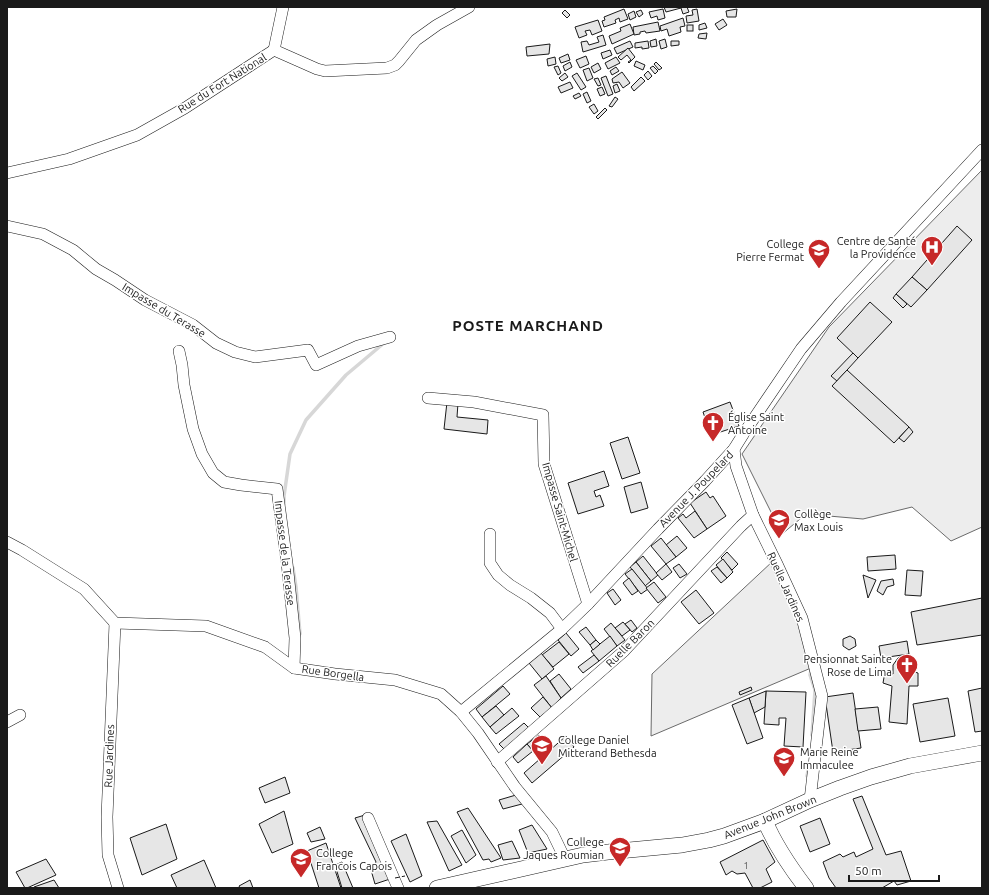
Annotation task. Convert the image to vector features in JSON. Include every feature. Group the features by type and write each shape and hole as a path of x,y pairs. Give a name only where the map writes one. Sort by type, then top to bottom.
{"main road":[{"name":"Avenue John Brown","path":"437,888 596,853 697,843 724,836 765,821 810,800 855,782 910,766 982,753"},
{"path":"765,821 771,836 791,868 806,888"}],"street":[{"path":"274,50 283,7"},
{"name":"Rue du Fort National","path":"7,173 69,159 137,135 185,108 274,50 325,71 387,68 400,61 416,40 437,25 469,7"},
{"name":"Avenue J. Poupelard","path":"461,712 562,628 588,604 705,481 734,449 801,349 841,302 982,150"},
{"name":"Impasse du Terasse","path":"7,226 43,234 73,250 96,269 145,300 193,325 216,343 235,352 255,357 308,350 316,365 358,346 390,337"},
{"name":"Impasse de la Terasse","path":"179,351 193,429 202,454 213,473 224,482 241,486 277,489 295,638 294,668"},
{"name":"Impasse Saint-Michel","path":"428,398 474,402 543,415 544,464 588,604"},
{"name":"Ruelle Jardines","path":"734,449 736,466 752,515 802,618 822,696 810,800"},
{"name":"Ruelle Baron","path":"497,762 624,651 752,515"},
{"path":"490,534 490,563 498,575 550,613 562,628"},
{"path":"7,542 84,589 115,622"},
{"name":"Rue Borgella","path":"115,622 206,626 265,647 294,668 395,680 441,694 461,712 478,733 515,787 552,832 565,859"},
{"name":"Rue Jardines","path":"115,622 107,817 108,855 118,888"},
{"path":"7,722 20,715"},
{"path":"368,818 398,888"}],"shaded area":[{"path":"982,170 982,527 951,541 912,507 863,519 806,514 782,534 742,454 829,327"},
{"path":"773,561 800,620 811,668 651,736 652,674"}],"building":[{"path":"664,7 687,7 689,12 683,14 681,8 666,12"},
{"path":"624,9 628,19 620,22 619,18 615,20 616,23 604,27 602,21 605,20 604,17"},
{"path":"663,9 665,18 658,20 657,16 651,18 649,12"},
{"path":"697,9 699,21 687,23 686,16 693,15 692,10"},
{"path":"737,9 736,17 727,17 726,11"},
{"path":"565,10 570,15 567,18 562,13"},
{"path":"641,10 643,14 639,17 636,12"},
{"path":"634,11 636,17 630,20 628,14"},
{"path":"683,18 685,26 680,27 681,32 669,36 667,29 661,31 660,26"},
{"path":"723,19 727,25 719,30 715,24"},
{"path":"598,20 602,31 592,35 590,30 585,31 587,35 579,38 575,27"},
{"path":"658,22 660,31 646,33 645,31 634,35 633,27"},
{"path":"705,23 707,28 699,30 699,25"},
{"path":"630,24 634,34 612,44 609,36 621,31 620,28"},
{"path":"687,25 693,25 693,31 687,31"},
{"path":"707,33 706,39 698,38 699,34"},
{"path":"603,35 606,45 583,52 581,42 587,41 589,45 599,42 597,37"},
{"path":"656,39 657,46 651,47 650,41"},
{"path":"665,39 667,47 661,49 659,41"},
{"path":"630,41 633,47 617,54 614,48"},
{"path":"648,41 649,48 635,48 635,43"},
{"path":"671,41 679,41 679,45 671,46"},
{"path":"550,44 549,54 527,56 526,47"},
{"path":"628,48 635,57 629,63 628,62 631,60 627,55 621,60 618,57"},
{"path":"610,50 612,55 603,59 601,53"},
{"path":"568,54 570,60 561,63 559,58"},
{"path":"586,56 589,64 580,68 576,60"},
{"path":"555,57 556,64 548,66 547,59"},
{"path":"616,57 620,63 608,69 605,63"},
{"path":"636,61 645,65 643,70 634,66"},
{"path":"570,62 572,67 565,71 563,66"},
{"path":"656,62 662,68 659,70 654,64"},
{"path":"598,63 601,69 594,73 591,67"},
{"path":"558,66 561,73 558,75 554,67"},
{"path":"653,66 658,71 655,74 650,68"},
{"path":"616,67 619,71 612,75 610,71"},
{"path":"589,68 593,78 587,81 583,70"},
{"path":"648,71 652,76 648,80 644,75"},
{"path":"622,72 630,83 623,88 619,82 613,83 612,79"},
{"path":"565,73 568,77 562,81 559,78"},
{"path":"577,73 586,87 581,90 572,76"},
{"path":"606,76 613,94 608,96 601,78"},
{"path":"641,77 645,81 634,91 631,87"},
{"path":"598,78 601,85 598,86 594,79"},
{"path":"570,82 573,88 561,93 558,87"},
{"path":"617,84 620,91 615,93 613,86"},
{"path":"602,87 605,94 600,96 597,89"},
{"path":"587,92 591,101 587,103 583,94"},
{"path":"579,93 581,96 575,99 573,96"},
{"path":"615,97 618,99 612,107 609,106"},
{"path":"594,104 598,111 594,114 589,107"},
{"path":"605,108 607,110 598,119 596,117"},
{"path":"957,226 972,240 927,290 912,277"},
{"path":"912,277 927,290 911,307 896,294"},
{"path":"896,294 907,304 903,308 893,298"},
{"path":"870,302 892,322 858,358 837,338"},
{"path":"853,353 858,358 837,381 831,376"},
{"path":"847,370 909,427 894,443 832,386"},
{"path":"447,402 458,403 457,417 488,420 487,434 444,429"},
{"path":"730,402 739,426 711,435 703,412"},
{"path":"909,427 913,432 904,442 899,438"},
{"path":"628,437 640,473 622,479 610,443"},
{"path":"604,471 609,486 594,491 596,497 600,495 604,506 578,514 568,483"},
{"path":"641,482 648,508 631,513 624,487"},
{"path":"706,492 710,498 713,496 726,516 707,529 690,503"},
{"path":"695,511 707,529 694,538 678,518 683,514 686,518"},
{"path":"677,536 687,548 676,557 666,545"},
{"path":"661,538 676,557 666,564 651,546"},
{"path":"727,552 738,564 732,570 721,558"},
{"path":"895,555 896,569 868,571 867,557"},
{"path":"643,556 658,575 651,581 636,562"},
{"path":"723,559 733,572 727,578 716,565"},
{"path":"636,562 651,581 645,586 630,567"},
{"path":"666,564 672,572 662,580 656,573"},
{"path":"679,564 687,574 680,578 673,568"},
{"path":"717,567 727,578 721,583 711,571"},
{"path":"632,569 648,589 641,594 625,574"},
{"path":"907,570 923,571 921,596 905,595"},
{"path":"863,575 876,580 868,598"},
{"path":"629,578 638,591 632,595 623,583"},
{"path":"893,579 894,585 887,587 883,595 877,591 881,581"},
{"path":"654,582 666,597 658,603 646,588"},
{"path":"613,589 621,600 615,605 607,593"},
{"path":"696,590 714,613 699,624 681,602"},
{"path":"982,598 982,635 917,645 911,612"},
{"path":"631,620 637,628 632,632 625,624"},
{"path":"623,622 630,630 622,636 615,628"},
{"path":"611,623 625,640 617,646 604,629"},
{"path":"586,627 596,640 590,645 579,632"},
{"path":"566,633 579,649 571,656 558,640"},
{"path":"610,636 617,646 599,661 591,651"},
{"path":"850,636 855,639 856,646 849,650 843,646 843,639"},
{"path":"596,640 600,644 593,650 590,645"},
{"path":"907,641 909,654 881,658 879,646"},
{"path":"559,642 569,654 553,667 542,655"},
{"path":"541,653 554,669 542,679 529,663"},
{"path":"594,655 599,661 583,673 578,667"},
{"path":"903,655 910,658 912,664 911,671 918,673 918,686 909,686 907,724 889,722 892,686 883,683 885,672 893,674 893,665 898,658"},
{"path":"559,674 571,689 561,698 550,681"},
{"path":"546,676 561,698 552,708 534,685"},
{"path":"503,686 510,694 482,717 476,709"},
{"path":"751,687 752,690 740,695 739,692"},
{"path":"982,688 982,731 975,732 968,691"},
{"path":"766,691 806,692 803,747 784,746 786,718 779,718 779,725 764,724"},
{"path":"766,691 765,707 754,713 749,698"},
{"path":"853,693 861,748 833,752 825,697"},
{"path":"543,697 552,708 540,717 531,708"},
{"path":"749,698 763,738 747,744 732,705"},
{"path":"948,698 955,736 920,742 913,704"},
{"path":"496,706 504,715 490,727 482,717"},
{"path":"878,707 881,729 858,731 855,709"},
{"path":"512,708 519,716 496,734 490,727"},
{"path":"524,723 529,728 504,749 499,744"},
{"path":"539,735 545,742 534,752 527,744"},
{"path":"566,736 574,747 532,783 524,773"},
{"path":"527,744 533,751 518,763 513,757"},
{"path":"285,777 290,793 265,803 259,788"},
{"path":"516,795 522,804 503,809 499,800"},
{"path":"862,796 886,855 901,851 911,881 897,885 894,881 882,888 836,888 829,878 823,862 840,854 843,857 854,852 856,857 873,849 853,799"},
{"path":"468,808 501,858 491,862 489,859 483,860 457,812"},
{"path":"284,811 293,844 272,853 259,824"},
{"path":"365,815 390,879 375,884 371,870 376,862 355,818"},
{"path":"820,818 830,844 810,852 800,826"},
{"path":"437,821 462,865 449,871 427,822"},
{"path":"166,824 177,859 142,875 130,838"},
{"path":"532,825 547,849 528,853 519,830"},
{"path":"320,827 325,839 311,842 307,833"},
{"path":"462,830 476,855 466,863 451,836"},
{"path":"406,834 422,876 410,882 391,841"},
{"path":"763,840 775,862 766,869 772,882 760,888 753,888 745,873 737,874 732,871 726,875 720,862"},
{"path":"512,841 520,858 503,860 498,845"},
{"path":"326,843 341,888 319,888 307,851"},
{"path":"46,859 56,875 25,888 16,872"},
{"path":"204,860 216,888 177,888 171,875"},
{"path":"342,862 353,888 342,888 335,865"},
{"path":"54,880 59,888 34,887"},
{"path":"250,880 253,888 240,888 239,886"}],"waterway":[{"path":"284,504 290,454 306,420 346,375 384,343"},
{"path":"293,568 300,634"},
{"path":"811,670 810,675 815,690 812,735"},
{"path":"807,776 809,765"}],"fence":[{"path":"395,878 405,876"}],"place":[{"name":"Centre de Santé la Providence","path":"932,266"},
{"name":"College Pierre Fermat","path":"819,270"},
{"name":"Église Saint Antoine","path":"713,442"},
{"name":"Collège Max Louis","path":"779,540"},
{"name":"Pensionnat Sainte Rose de Lima","path":"907,684"},
{"name":"College Daniel Mitterand Bethesda","path":"542,766"},
{"name":"Marie Reine Immaculee","path":"784,778"},
{"name":"College Jaques Roumian","path":"620,868"},
{"name":"College Francois Capois","path":"301,878"}],"district":[{"name":"POSTE MARCHAND","path":"528,325"}]}
